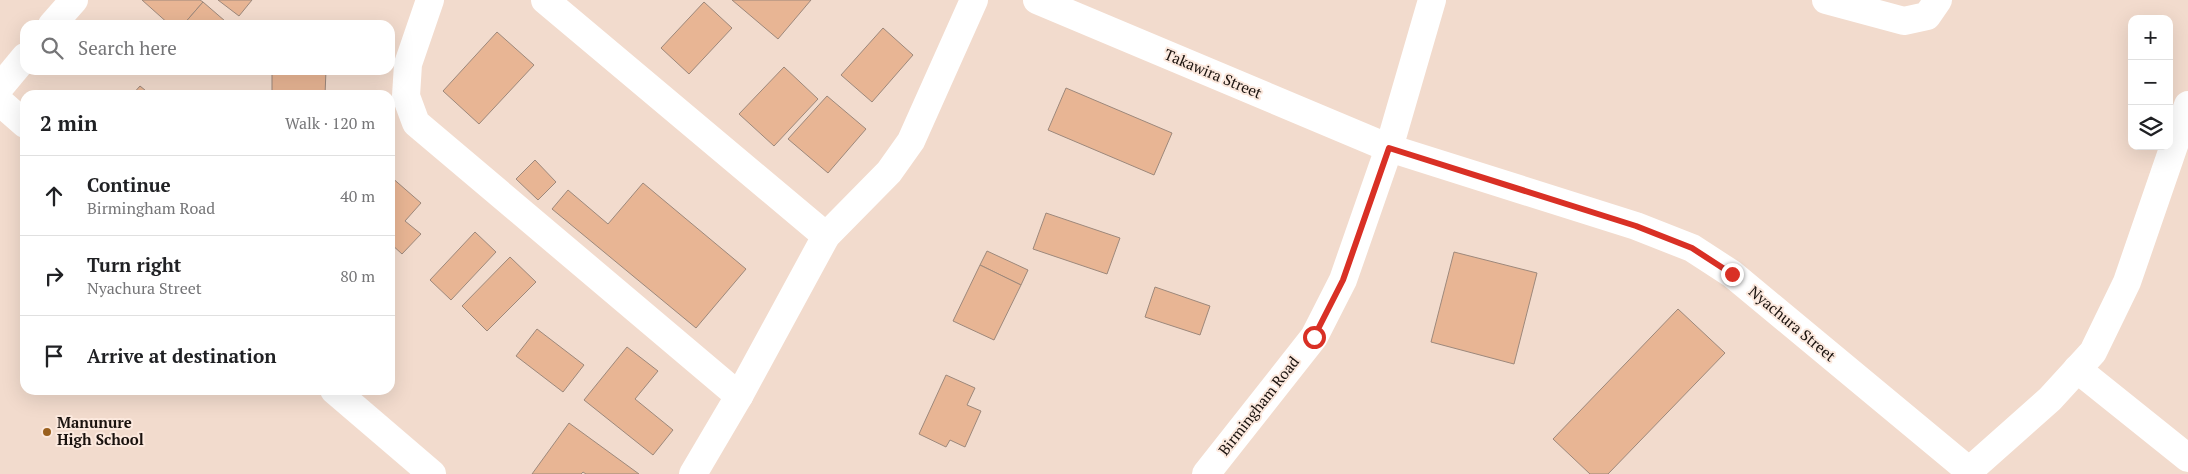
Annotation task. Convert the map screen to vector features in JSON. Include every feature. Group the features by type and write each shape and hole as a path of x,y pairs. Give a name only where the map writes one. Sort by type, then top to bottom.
{"street":[{"path":"56,20 74,0"},
{"path":"430,0 408,64 406,96 416,123 739,396"},
{"path":"545,0 826,236"},
{"path":"693,474 739,396 826,236 889,172 911,141 974,0"},
{"name":"Takawira Street","path":"1037,0 1389,148"},
{"name":"Birmingham Road","path":"1206,474 1314,337 1343,280 1389,148 1432,0"},
{"path":"1826,0 1904,22 1927,16 1938,0"},
{"path":"0,87 20,63"},
{"path":"0,102 20,120"},
{"path":"1971,472 2050,398 2093,352 2127,282 2188,104"},
{"name":"Nyachura Street","path":"1389,148 1636,226 1692,248 1732,274 1971,472"},
{"path":"2077,369 2188,458"},
{"path":"340,395 432,474"}],"building":[{"path":"142,0 200,0 203,2 187,20 164,20"},
{"path":"218,0 252,0 239,16"},
{"path":"732,0 811,0 778,39"},
{"path":"203,2 224,20 187,20"},
{"path":"704,2 732,28 689,74 661,48"},
{"path":"883,28 913,55 872,102 841,75"},
{"path":"497,32 534,65 479,124 443,91"},
{"path":"784,67 818,99 774,146 739,114"},
{"path":"272,75 326,75 325,90 272,90"},
{"path":"140,86 145,90 136,90"},
{"path":"1066,88 1172,133 1154,175 1048,130"},
{"path":"827,96 866,129 828,173 788,139"},
{"path":"535,160 556,182 538,200 516,179"},
{"path":"395,180 421,203 405,221 421,234 402,254 395,248"},
{"path":"643,183 746,269 696,328 552,209 568,190 608,224"},
{"path":"1046,213 1120,238 1107,274 1033,249"},
{"path":"475,232 496,252 451,300 430,280"},
{"path":"987,251 1028,270 1021,285 980,265"},
{"path":"1454,252 1537,273 1514,364 1431,342"},
{"path":"510,257 536,282 487,331 462,306"},
{"path":"980,265 1021,285 994,340 953,321"},
{"path":"1155,287 1210,306 1200,335 1145,317"},
{"path":"1678,309 1725,353 1608,474 1590,474 1553,439"},
{"path":"537,329 584,365 563,392 516,356"},
{"path":"627,347 658,371 635,399 673,430 653,455 584,400"},
{"path":"946,375 975,388 967,405 981,411 965,447 950,440 946,447 919,434"},
{"path":"569,423 639,474 586,474 583,472 581,474 532,474"}],"place":[{"name":"Manunure High School","path":"47,432"}],"route":[{"path":"1314,337 1343,280 1389,148 1636,226 1692,248 1732,274"}]}
